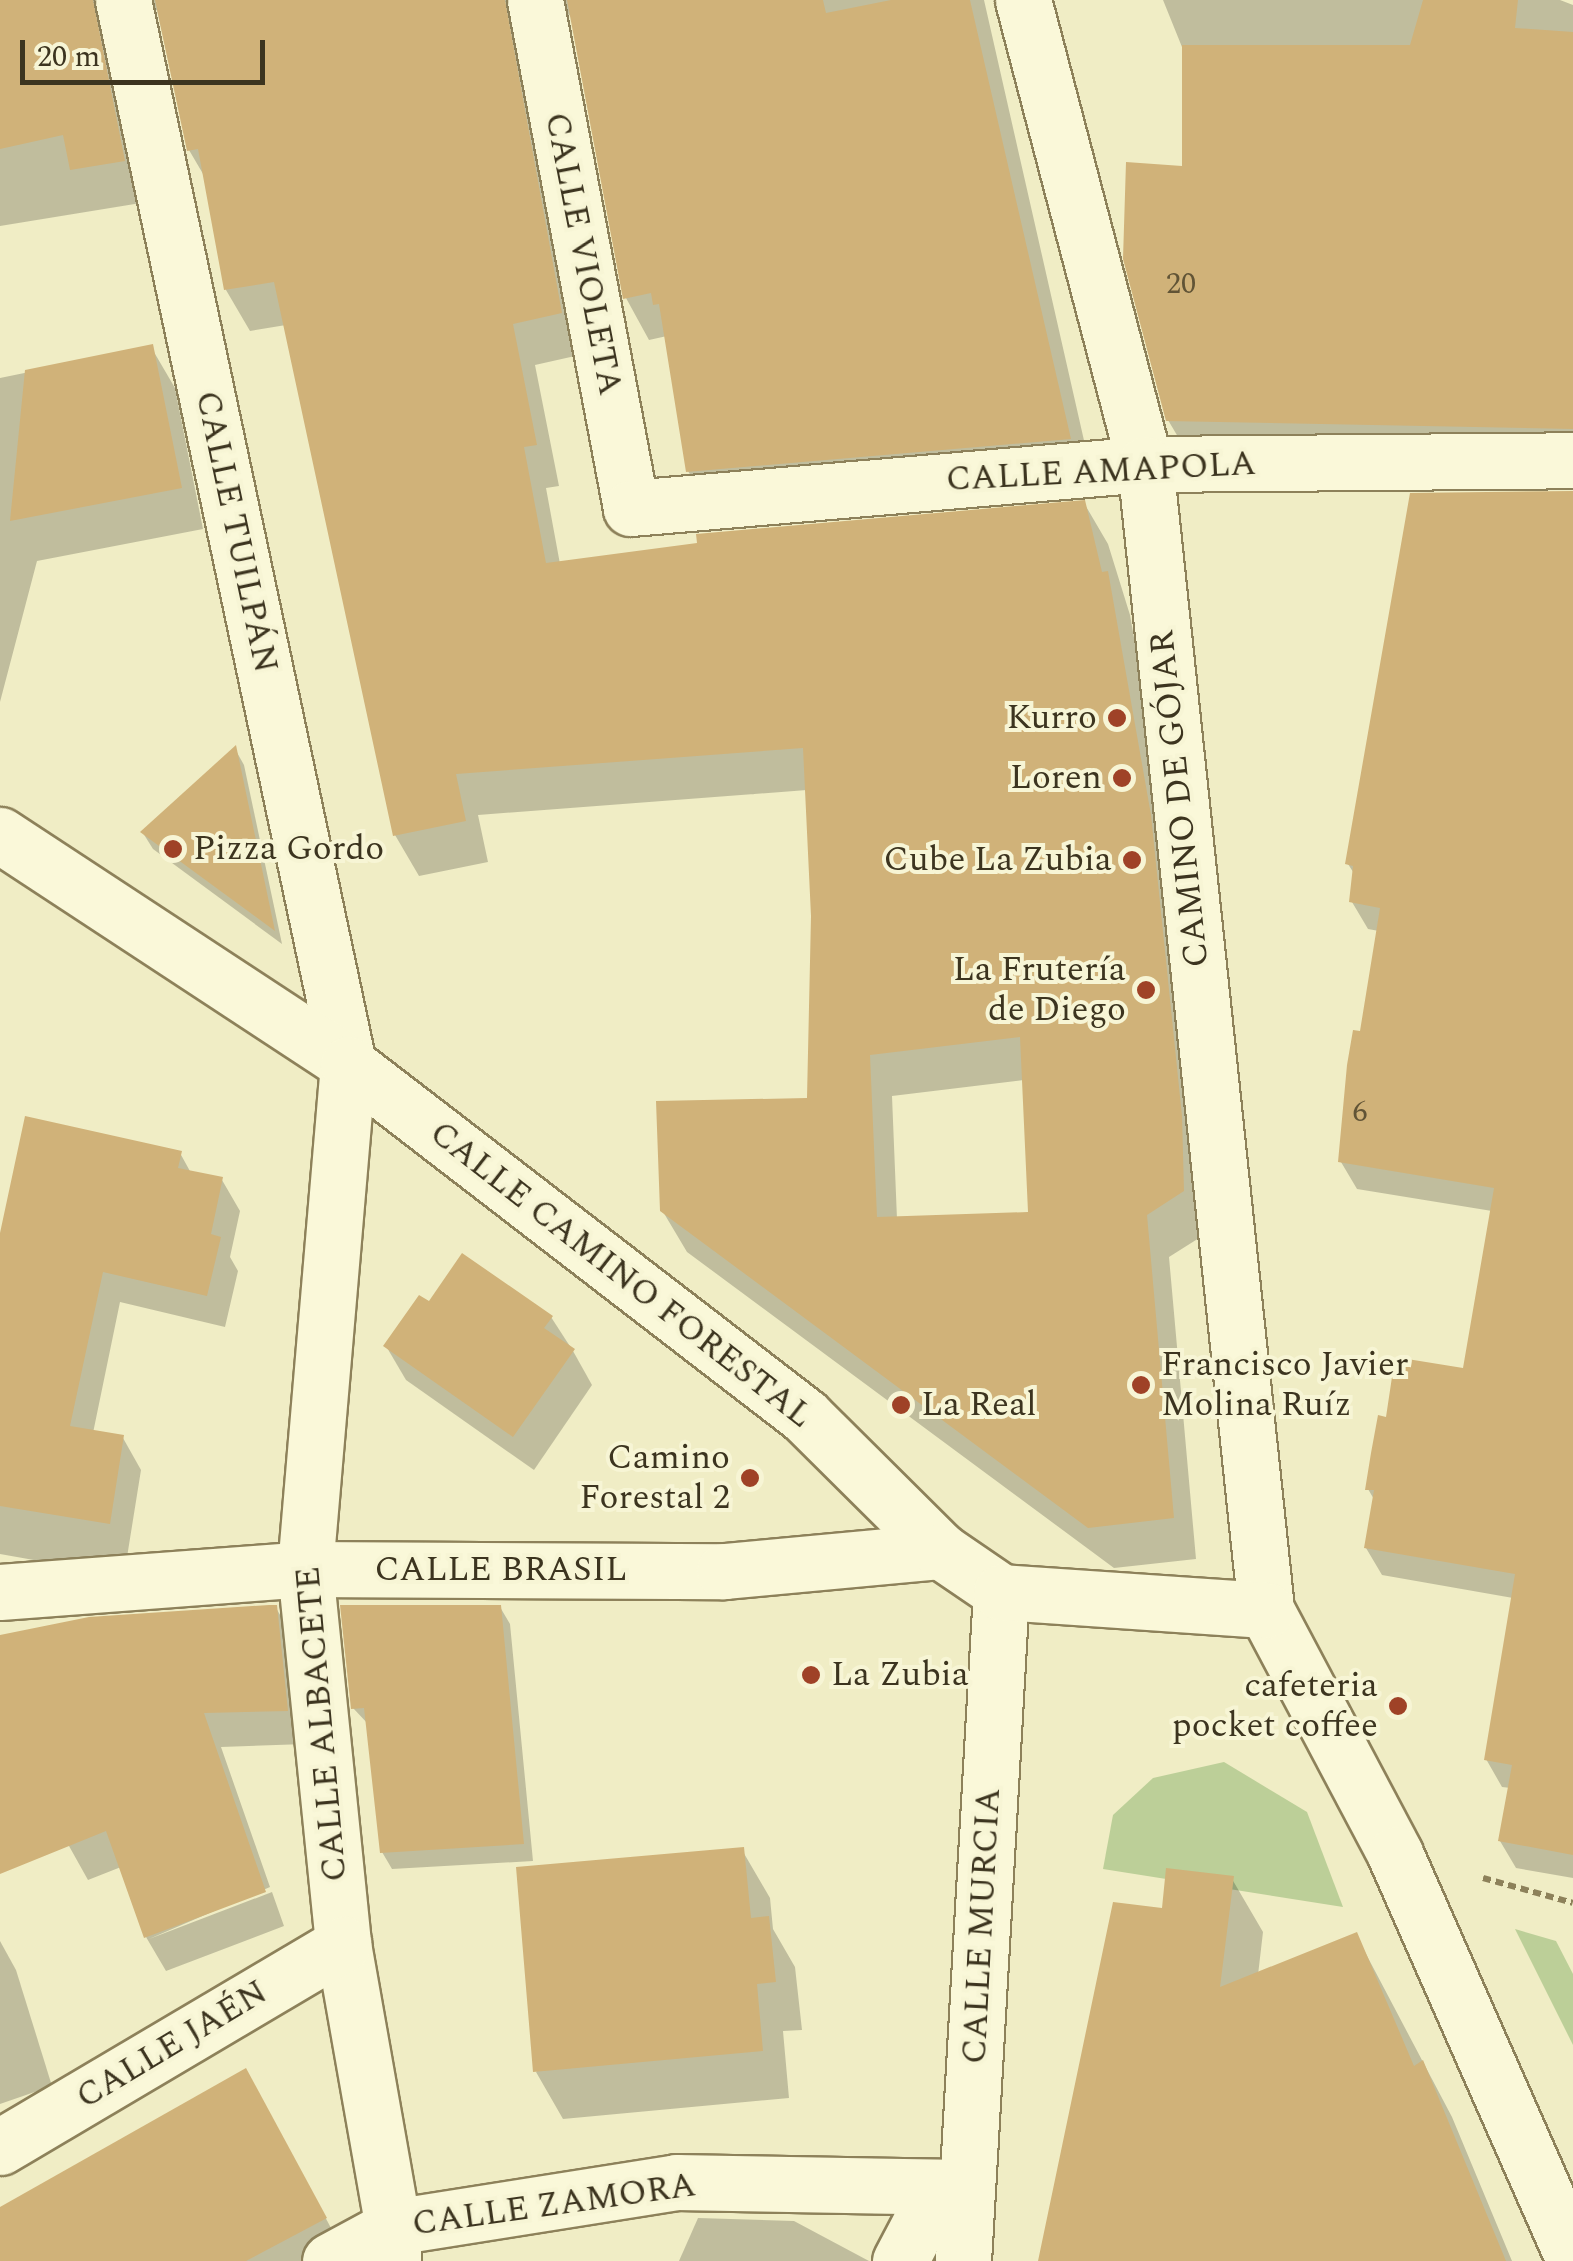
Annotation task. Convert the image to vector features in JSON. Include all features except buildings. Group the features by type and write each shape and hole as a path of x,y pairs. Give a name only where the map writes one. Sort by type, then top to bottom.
{"street":[{"name":"CALLE TUILPÁN","path":"123,0 348,1064"},
{"name":"CALLE VIOLETA","path":"535,0 631,508"},
{"name":"CAMINO DE GÓJAR","path":"1023,0 1145,464 1266,1610"},
{"name":"CALLE AMAPOLA","path":"631,508 1145,464 1573,460"},
{"name":"CALLE CAMINO FORESTAL","path":"0,834 348,1064 806,1416 941,1550 1001,1592"},
{"name":"CALLE ALBACETE","path":"348,1064 304,1569 343,1944 393,2244"},
{"name":"CALLE BRASIL","path":"0,1592 304,1569 724,1571 941,1550"},
{"path":"1001,1592 1266,1610 1395,1854 1573,2257"},
{"name":"CALLE MURCIA","path":"963,2261 952,2188 1001,1592"},
{"name":"CALLE JAÉN","path":"0,2147 343,1944"},
{"name":"CALLE ZAMORA","path":"330,2261 676,2182 952,2188"},
{"path":"900,2261 952,2188"}],"green space":[{"path":"1224,1762 1307,1812 1343,1907 1103,1869 1113,1815 1153,1778"},
{"path":"1515,1929 1556,1941 1573,1974 1573,2045"}],"place":[{"name":"Kurro","path":"1117,718"},
{"name":"Loren","path":"1122,778"},
{"name":"Pizza Gordo","path":"173,849"},
{"name":"Cube La Zubia","path":"1132,860"},
{"name":"La Frutería de Diego","path":"1146,990"},
{"name":"Francisco Javier Molina Ruíz","path":"1141,1385"},
{"name":"La Real","path":"901,1405"},
{"name":"Camino Forestal 2","path":"750,1478"},
{"name":"La Zubia","path":"811,1675"},
{"name":"cafeteria pocket coffee","path":"1398,1706"}]}
